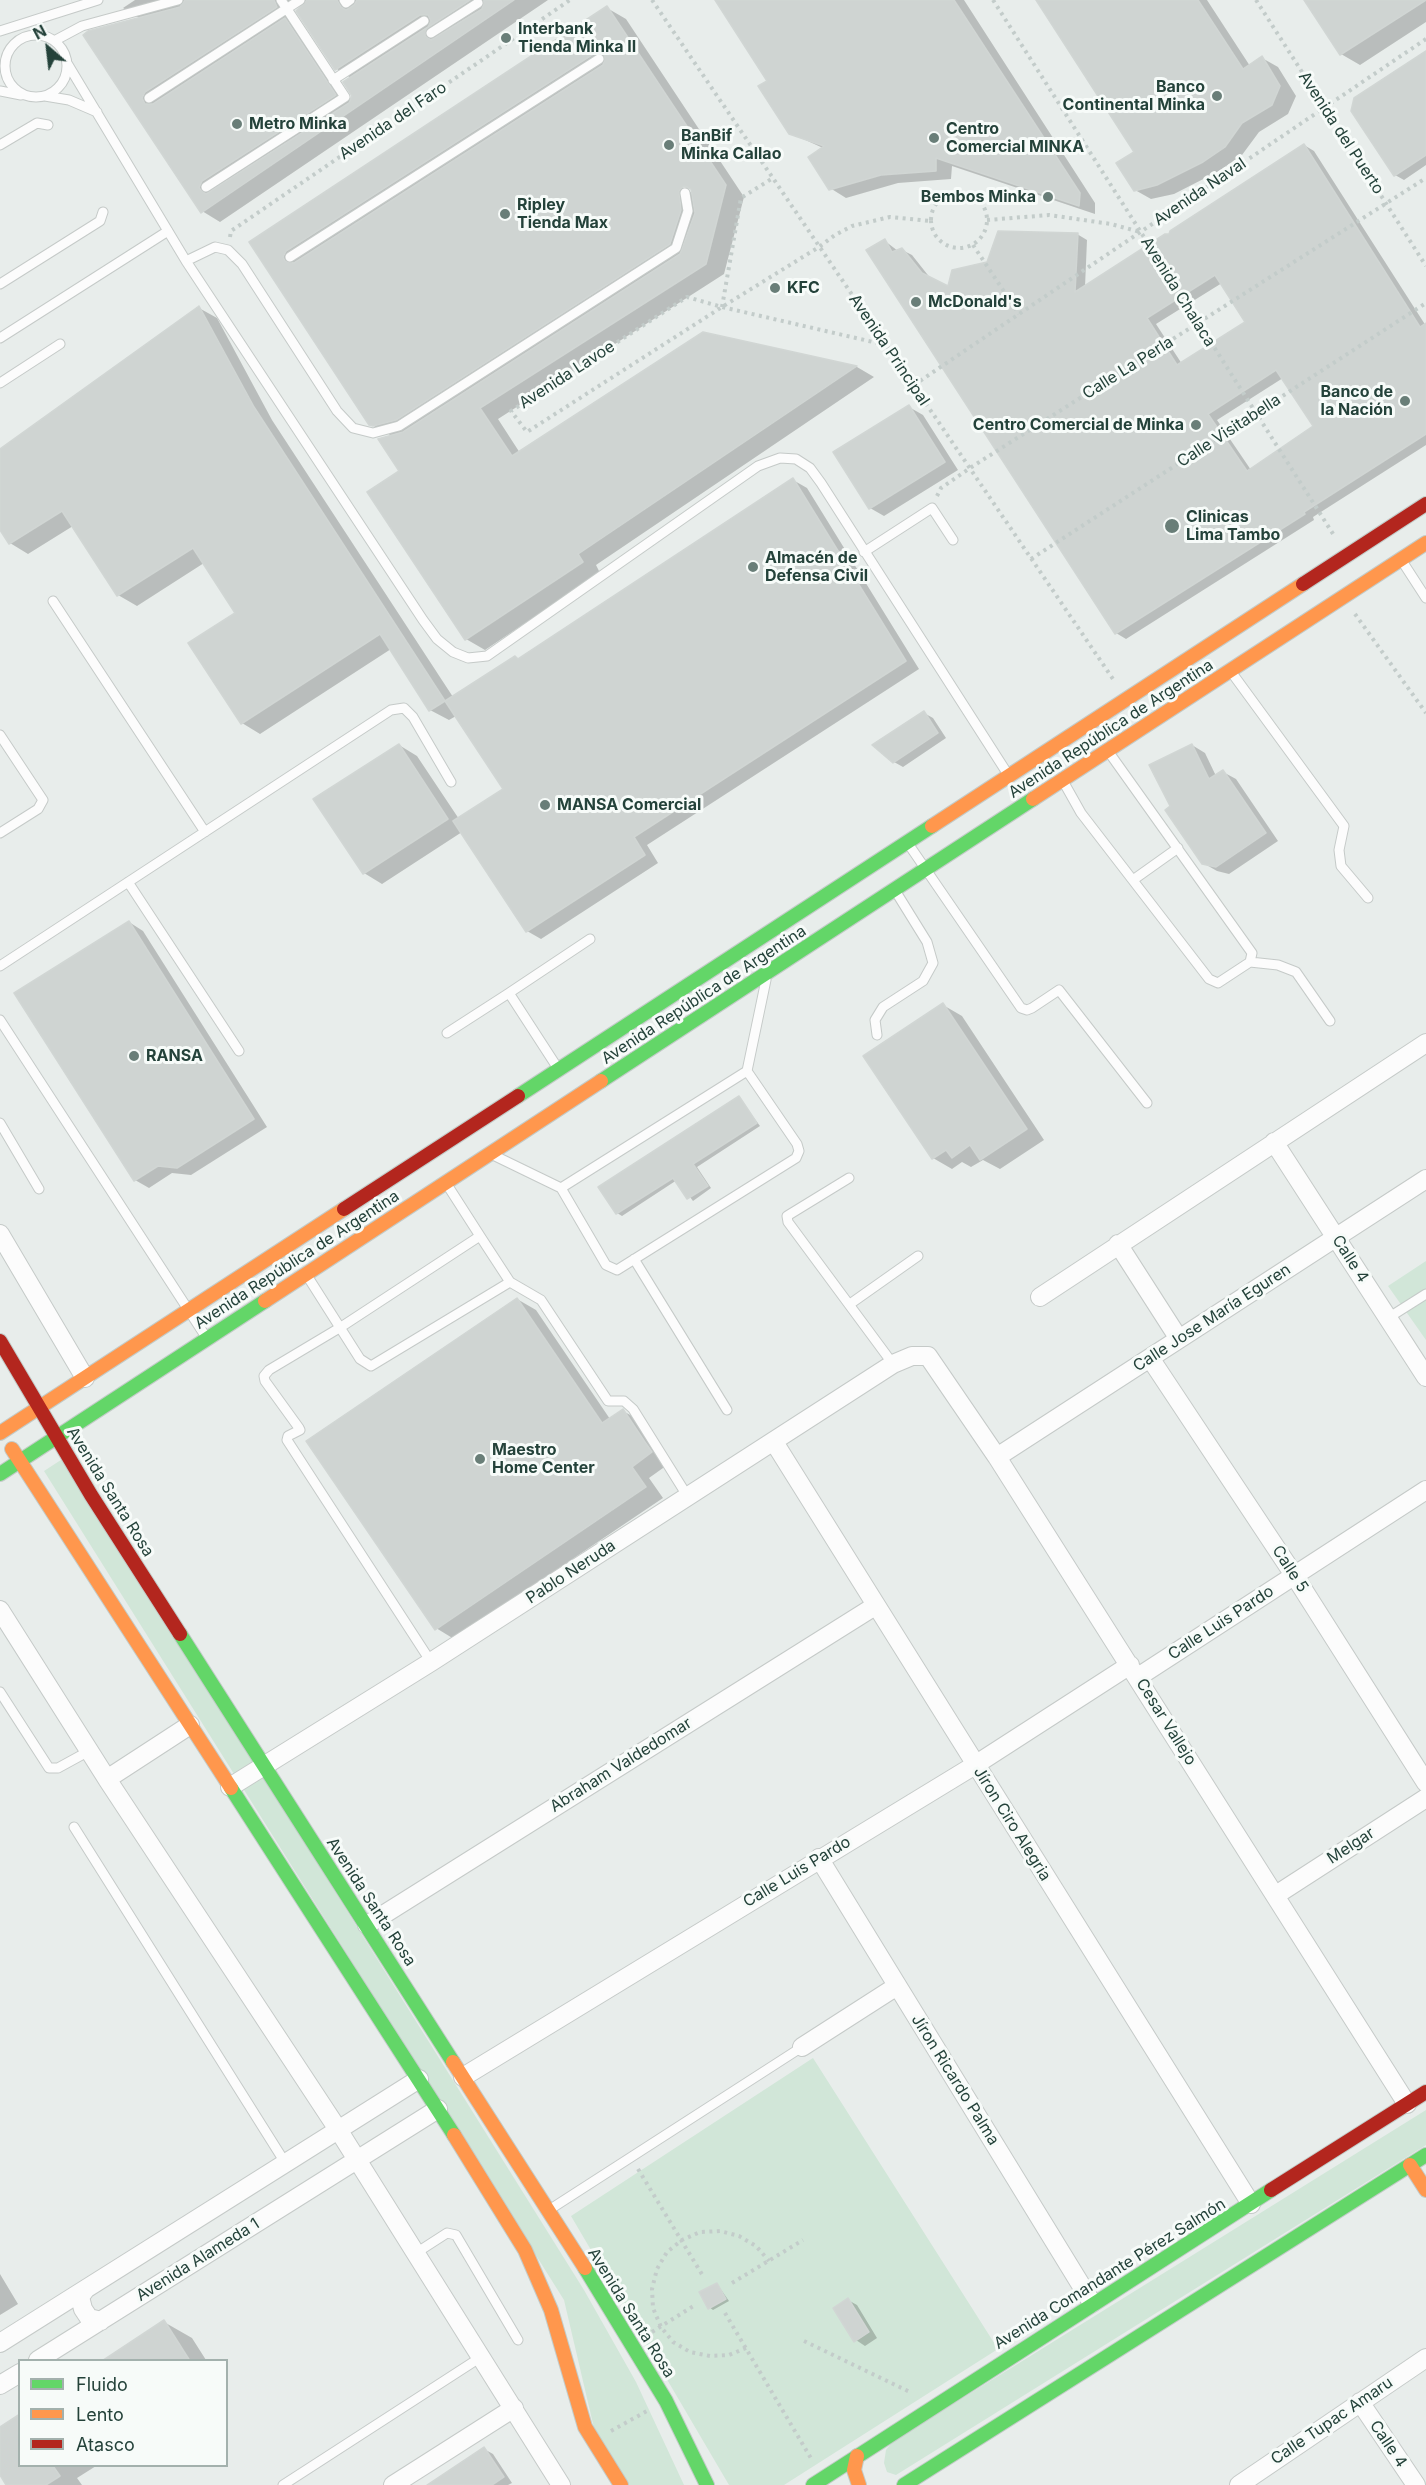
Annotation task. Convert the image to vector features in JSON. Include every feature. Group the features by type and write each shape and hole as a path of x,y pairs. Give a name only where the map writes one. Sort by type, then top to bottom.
{"main road":[{"name":"Avenida República de Argentina","path":"0,1432 1426,504"},
{"name":"Avenida República de Argentina","path":"0,1474 1426,543"},
{"name":"Avenida Santa Rosa","path":"0,1341 56,1437 633,2343 666,2401 707,2485"},
{"path":"0,1432 419,2079 525,2250 540,2280 592,2441 621,2485"},
{"name":"Avenida Comandante Pérez Salmón","path":"818,2482 1092,2302 1426,2092"},
{"path":"904,2485 1426,2155"},
{"path":"1410,2165 1426,2190"},
{"path":"857,2456 854,2470 859,2485"}],"street":[{"path":"1040,1297 1274,1142 1423,1051"},
{"name":"Calle 4","path":"1274,1142 1426,1377"},
{"name":"Calle Jose María Eguren","path":"997,1458 1426,1179"},
{"path":"0,1234 85,1378"},
{"path":"1119,1244 1179,1340"},
{"name":"Pablo Neruda","path":"230,1787 431,1662 893,1364 912,1356"},
{"name":"Cesar Vallejo","path":"912,1356 928,1356 997,1458 1276,1894 1407,2104"},
{"name":"Calle 5","path":"1150,1358 1294,1575 1426,1783"},
{"name":"Jíron Ciro Alegria","path":"774,1442 1251,2204"},
{"name":"Calle Luis Pardo","path":"463,2078 819,1858 1294,1575 1426,1490"},
{"name":"Abraham Valdedomar","path":"367,1925 876,1606"},
{"path":"0,1610 107,1779 339,2131 561,2485"},
{"path":"107,1779 190,1725"},
{"name":"Melgar","path":"1276,1894 1426,1798"},
{"name":"Jíron Ricardo Palma","path":"819,1858 1092,2302"},
{"path":"802,2047 897,1986"},
{"path":"0,2343 419,2079"},
{"name":"Avenida Alameda 1","path":"41,2359 438,2109"},
{"path":"85,2290 80,2297 83,2309 89,2318 101,2320"},
{"name":"Calle Tupac Amaru","path":"1239,2485 1426,2358"},
{"path":"0,2385 18,2374"},
{"name":"Calle 4","path":"1360,2402 1416,2485"},
{"path":"393,2485 514,2408"}],"lane":[{"path":"0,31 98,0"},
{"path":"54,40 82,26 178,0"},
{"path":"148,98 284,4 300,0"},
{"path":"344,0 346,3 350,0"},
{"path":"431,33 478,3"},
{"path":"206,187 345,97 284,4"},
{"path":"333,80 424,21"},
{"path":"26,95 17,91 6,76 3,62 14,43 29,35 46,36 54,40 64,54 67,63 186,261 423,620 437,639 453,652 468,658 486,656 758,466 780,458 796,459 810,468 1009,776"},
{"path":"290,257 599,59"},
{"path":"43,96 58,87 66,72 67,63"},
{"path":"0,92 69,100 97,112"},
{"path":"0,145 37,123 48,125"},
{"path":"186,261 215,247 228,250 242,264 337,411 353,428 373,433 399,426 676,248 688,211 685,193"},
{"path":"0,284 100,221 103,212"},
{"path":"0,338 168,231"},
{"path":"0,382 60,344"},
{"path":"864,552 932,508 953,540"},
{"path":"1401,559 1426,598"},
{"path":"53,601 206,832"},
{"path":"1230,671 1344,826 1339,850 1341,866 1368,898"},
{"path":"0,966 391,710 404,708 413,717 451,782"},
{"path":"0,735 43,800 38,809 0,833"},
{"path":"1108,751 1246,944 1252,953 1250,962"},
{"path":"1062,780 1082,813 1213,982 1218,983 1250,962 1278,964 1296,972 1330,1021"},
{"path":"907,842 1021,1008 1027,1010 1032,1008 1059,990 1148,1103"},
{"path":"1134,880 1178,849"},
{"path":"128,882 239,1052"},
{"path":"877,1035 875,1020 883,1007 923,981 933,963 927,942 895,890"},
{"path":"447,1033 590,939"},
{"path":"561,1188 747,1071 768,973"},
{"path":"509,993 559,1069"},
{"path":"0,1020 4,1033 208,1339"},
{"path":"491,1154 561,1188 606,1265 617,1270 796,1158 799,1152 797,1144 747,1071"},
{"path":"0,1123 39,1189"},
{"path":"849,1178 787,1216 790,1227 893,1364"},
{"path":"446,1183 510,1282 541,1300 608,1401 624,1401 633,1409 688,1497"},
{"path":"431,1662 287,1440 288,1436 300,1430 265,1381 264,1376 269,1370 341,1327 480,1236"},
{"path":"850,1304 918,1256"},
{"path":"634,1259 727,1410"},
{"path":"306,1274 360,1359 371,1366 510,1282"},
{"path":"1388,1318 1426,1294"},
{"path":"0,1692 48,1768 58,1768 89,1751"},
{"path":"74,1827 286,2163"},
{"path":"548,2210 802,2047"},
{"path":"416,2253 447,2233 456,2235 518,2340"},
{"path":"283,2485 481,2357"}],"path":[{"name":"Avenida del Faro","path":"228,250 231,231 570,0"},
{"name":"Avenida Principal","path":"652,0 1127,699"},
{"name":"Avenida Chalaca","path":"993,0 1346,556"},
{"name":"Avenida del Puerto","path":"1256,0 1426,266"},
{"name":"Avenida Naval","path":"914,386 1426,39"},
{"path":"722,308 741,198 773,178"},
{"name":"Calle La Perla","path":"932,508 941,488 970,468 1426,178"},
{"path":"954,192 973,195 980,201 987,220 986,230 973,244 964,248 945,245 937,239 930,220 937,202 954,192"},
{"path":"987,220 1049,215 1111,224 1141,232"},
{"name":"Avenida Lavoe","path":"886,345 722,308 687,297 511,411 527,432 722,308 852,226 890,217 930,220"},
{"path":"973,244 1019,314"},
{"name":"Calle Visitabella","path":"1031,559 1426,303"},
{"path":"1344,597 1426,713"},
{"path":"631,2157 703,2276"},
{"path":"746,2348 729,2355 710,2356 690,2352 673,2342 661,2327 653,2308 652,2289 657,2269 667,2252 682,2240 700,2232 720,2231 739,2235 756,2246 769,2261"},
{"path":"732,2283 803,2240"},
{"path":"633,2343 695,2306"},
{"path":"725,2313 818,2482"},
{"path":"804,2341 938,2405"},
{"path":"592,2441 666,2401"}],"green space":[{"path":"1426,1261 1426,1340 1388,1286"},
{"path":"64,1458 584,2290 636,2382 684,2485 626,2485 594,2428 564,2300 44,1471"},
{"path":"813,2058 998,2349 784,2485 729,2485 571,2216"},
{"path":"1426,2110 1426,2145 896,2475 887,2472 884,2463 886,2450 892,2442"}],"building":[{"name":"Metro Minka","path":"185,0 274,0 277,7 145,92 142,98 145,104 153,104 285,18 336,95 202,181 199,188 206,194 349,103 352,96 343,82 428,27 431,21 428,15 420,15 335,70 296,11 307,0 337,0 346,10 357,0 470,0 427,28 425,36 431,40 482,9 484,0 514,0 201,213 83,35 88,31 180,7"},
{"path":"715,0 954,0 1080,193 1079,206 936,158 936,171 881,175 829,190 808,157 824,146 789,134 758,86 767,81"},
{"path":"1036,0 1198,0 1243,69 1262,56 1280,86 1272,105 1242,123 1225,147 1203,162 1157,185 1134,191 1116,163 1134,152"},
{"path":"1304,0 1426,0 1340,55"},
{"name":"Ripley Tienda Max","path":"607,6 726,185 706,264 480,408 512,456 703,332 857,366 578,554 583,562 465,640 367,492 399,471 378,439 403,432 680,254 695,213 691,189 684,186 679,191 681,210 670,244 396,420 373,426 369,425 249,242","holes":["595,53 602,53 605,56 603,65 294,263 285,261 283,257 286,251"]},
{"path":"1426,51 1426,155 1394,176 1351,111 1354,98"},
{"path":"1304,144 1420,327 1426,323 1426,434 1304,512 1305,514 1115,634 866,250 885,239 892,252 902,248 922,273 948,286 952,270 987,262 998,231 1078,233 1075,292 1165,234 1169,234 1170,231","holes":["1215,275 1245,322 1177,365 1147,318","1276,370 1313,426 1247,471 1208,414"]},
{"path":"199,306 254,407 445,701 429,711 380,634 241,724 188,643 235,613 193,548 117,596 62,511 9,544 0,530 0,449"},
{"path":"909,405 945,462 869,509 833,452"},
{"name":"Almacén de Defensa Civil","path":"793,478 906,661 634,837 645,855 526,932 453,821 503,789 445,701 515,656 518,659"},
{"path":"924,711 938,733 893,763 872,745"},
{"path":"399,744 448,819 363,874 313,799"},
{"path":"1192,744 1209,779 1223,770 1266,833 1216,867 1202,864 1165,810 1170,806 1149,765"},
{"name":"RANSA","path":"129,921 254,1119 177,1168 158,1166 134,1181 14,993"},
{"path":"943,1003 1027,1129 980,1160 970,1145 952,1158 946,1150 932,1159 863,1056"},
{"path":"739,1096 757,1123 693,1164 708,1186 687,1199 673,1178 616,1214 598,1187"},
{"name":"Maestro Home Center","path":"517,1298 602,1423 623,1409 652,1452 632,1467 646,1487 435,1630 306,1441"},
{"path":"717,2283 726,2299 708,2309 699,2292"},
{"path":"848,2298 869,2332 854,2342 833,2308"},
{"path":"164,2320 189,2359 105,2359"},
{"path":"18,2415 18,2467 54,2467 60,2476 46,2485 6,2485 0,2475 0,2427"},
{"path":"484,2447 504,2477 492,2485 427,2485"}],"traffic: fast":[{"path":"601,1081 1033,799"},
{"path":"518,1096 932,826"},
{"path":"0,1474 265,1301"},
{"path":"180,1634 453,2062"},
{"path":"231,1788 454,2135"},
{"path":"904,2485 1426,2155"},
{"path":"813,2485 1271,2190"},
{"path":"585,2268 666,2401 707,2485"}],"traffic: slow":[{"path":"1033,799 1426,543"},
{"path":"932,826 1303,584"},
{"path":"265,1301 601,1081"},
{"path":"0,1433 344,1209"},
{"path":"12,1449 231,1788"},
{"path":"453,2062 585,2268"},
{"path":"454,2135 525,2250 551,2310 585,2427 621,2485"},
{"path":"1410,2165 1426,2190"},
{"path":"857,2456 854,2470 859,2485"}],"traffic: jam":[{"path":"1303,584 1426,504"},
{"path":"344,1209 518,1096"},
{"path":"0,1341 91,1495 180,1634"},
{"path":"1271,2190 1426,2092"}],"place":[{"name":"Interbank Tienda Minka II","path":"506,38"},
{"name":"Banco Continental Minka","path":"1217,96"},
{"name":"Metro Minka","path":"237,124"},
{"name":"Centro Comercial MINKA","path":"934,138"},
{"name":"BanBif Minka Callao","path":"669,145"},
{"name":"Bembos Minka","path":"1048,197"},
{"name":"Ripley Tienda Max","path":"505,214"},
{"name":"KFC","path":"775,288"},
{"name":"McDonald's","path":"916,302"},
{"name":"Banco de la Nación","path":"1405,401"},
{"name":"Centro Comercial de Minka","path":"1196,425"},
{"name":"Clinicas Lima Tambo","path":"1172,526"},
{"name":"Almacén de Defensa Civil","path":"753,567"},
{"name":"MANSA Comercial","path":"545,805"},
{"name":"RANSA","path":"134,1056"},
{"name":"Maestro Home Center","path":"480,1459"}]}
